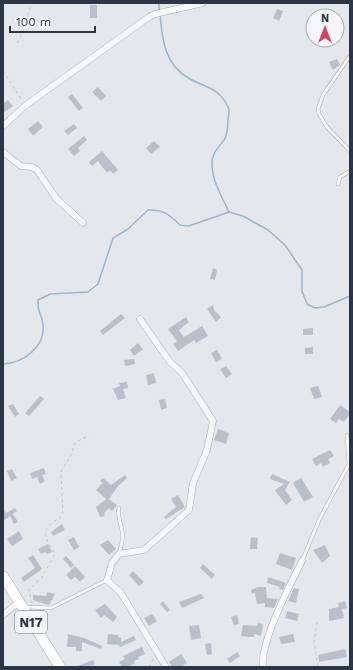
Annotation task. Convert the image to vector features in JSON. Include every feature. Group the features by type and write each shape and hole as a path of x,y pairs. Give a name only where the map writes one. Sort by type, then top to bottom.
{"main road":[{"name":"N17","path":"3,576 24,605 60,667"}],"street":[{"path":"3,126 26,105 137,25 155,14 203,3"},
{"path":"3,152 21,166 32,167 37,170 56,198 83,223"},
{"path":"140,319 170,362 182,373 213,421 207,450 193,483 189,510 144,550 119,554 112,563 107,580 121,593 166,667"},
{"path":"263,667 263,653 286,592 302,560"},
{"path":"3,615 24,605"}],"lane":[{"path":"350,56 323,95 318,109 319,114 327,127 350,151"},
{"path":"338,184 340,177 350,171"},
{"path":"302,560 320,518 349,464 347,435"},
{"path":"119,508 118,513 123,532 119,554"},
{"path":"24,605 51,608 107,580"}],"path":[{"path":"17,43 27,23 28,12 32,3"},
{"path":"3,71 26,105"},
{"path":"24,605 29,590 42,577 55,554 45,535 45,531 47,527 64,514 61,472 72,455 75,443 89,435"},
{"path":"317,622 314,642 318,667"},
{"path":"149,667 157,653"}],"building":[{"path":"90,5 97,5 97,18 90,18"},
{"path":"277,9 283,11 279,21 273,18"},
{"path":"337,59 340,65 333,70 329,62"},
{"path":"98,87 106,96 101,101 92,92"},
{"path":"72,94 83,108 79,111 68,97"},
{"path":"8,100 13,106 3,113 3,104"},
{"path":"38,121 43,127 33,136 28,129"},
{"path":"74,124 77,128 68,135 64,131"},
{"path":"84,136 87,140 78,148 80,151 74,156 68,149"},
{"path":"154,141 160,147 151,154 146,148"},
{"path":"102,151 118,170 113,174 110,170 107,173 98,161 92,166 89,162"},
{"path":"213,268 217,270 215,280 210,279"},
{"path":"213,305 214,310 221,317 216,322 207,309"},
{"path":"121,314 125,318 103,335 100,331"},
{"path":"186,317 189,322 179,330 184,337 202,326 208,336 196,343 194,340 178,351 173,344 177,341 168,329"},
{"path":"313,328 313,335 303,335 303,329"},
{"path":"138,343 143,349 134,356 130,350"},
{"path":"313,347 313,354 305,354 305,348"},
{"path":"217,350 222,359 216,362 211,353"},
{"path":"134,359 135,364 125,366 124,360"},
{"path":"226,366 232,374 226,378 220,369"},
{"path":"154,373 156,383 148,385 146,375"},
{"path":"127,382 128,388 123,389 126,398 118,400 113,389 120,386 119,383"},
{"path":"318,386 322,397 314,399 310,388"},
{"path":"40,396 44,399 29,416 25,413"},
{"path":"165,399 167,408 161,410 159,400"},
{"path":"13,404 19,414 15,417 8,406"},
{"path":"340,405 350,412 350,414 344,422 339,419 336,423 330,419"},
{"path":"218,429 229,433 226,444 214,440"},
{"path":"330,450 334,456 328,459 330,463 323,467 321,463 316,466 312,459"},
{"path":"44,468 46,474 42,475 45,481 40,484 37,477 32,479 30,473"},
{"path":"12,469 17,478 11,481 7,471"},
{"path":"272,474 290,482 285,490 292,500 286,505 275,490 284,484 270,479"},
{"path":"125,475 127,478 118,486 109,499 117,505 112,511 109,508 104,513 105,516 100,517 96,507 106,499 96,490 103,483 100,481 103,478 111,485"},
{"path":"301,478 313,497 304,502 293,483"},
{"path":"178,495 185,507 166,519 164,517 176,507 171,499"},
{"path":"15,508 17,511 13,514 18,522 14,524 10,516 3,521 3,509 6,513"},
{"path":"62,524 65,530 53,536 51,532"},
{"path":"19,531 23,539 12,546 7,539"},
{"path":"74,537 79,547 74,550 68,540"},
{"path":"251,537 258,538 257,549 250,549"},
{"path":"108,540 116,549 109,555 100,545"},
{"path":"48,544 52,552 47,554 45,552 41,554 38,549"},
{"path":"325,545 330,556 322,563 313,550"},
{"path":"280,553 296,558 292,570 276,564"},
{"path":"33,555 42,569 24,582 21,578 35,568 28,558"},
{"path":"66,556 74,565 71,568 63,559"},
{"path":"203,564 215,575 212,579 200,568"},
{"path":"75,566 85,577 80,582 75,577 71,580 66,575"},
{"path":"133,571 144,582 139,586 129,575"},
{"path":"268,577 286,583 283,590 279,589 280,587 267,583"},
{"path":"258,587 266,587 267,598 278,599 274,608 265,607 265,603 257,604 255,593 252,594 251,590"},
{"path":"294,588 299,589 296,603 288,601"},
{"path":"47,592 55,594 49,605 33,600 33,595 46,596"},
{"path":"201,594 204,598 182,608 179,602"},
{"path":"163,601 170,610 167,612 160,604"},
{"path":"345,601 347,608 342,609 344,618 329,621 329,609 339,607 338,603"},
{"path":"105,604 117,617 113,622 104,615 101,618 95,610"},
{"path":"287,611 299,614 297,621 285,618"},
{"path":"152,614 157,621 149,626 144,618"},
{"path":"237,615 239,624 234,625 231,617"},
{"path":"258,623 263,624 261,636 254,634 254,637 241,636 243,625 257,626"},
{"path":"199,625 201,638 191,640 189,626"},
{"path":"68,634 84,638 102,646 101,649 82,642 82,651 76,651 76,647 67,647"},
{"path":"108,634 118,635 118,637 121,638 121,642 134,636 136,640 120,647 119,645 107,644"},
{"path":"293,634 295,642 281,644 279,637"},
{"path":"211,643 212,654 207,655 205,644"},
{"path":"142,647 145,654 138,657 139,659 134,661 135,663 128,667 122,667 119,662 125,659 123,656"},
{"path":"345,649 347,657 319,662 318,655"},
{"path":"237,652 240,656 230,663 227,659"},
{"path":"181,654 187,663 181,667 172,667 169,662"},
{"path":"93,660 95,665 75,667"}],"waterway":[{"path":"159,3 159,10"},
{"path":"160,14 166,51 175,67 190,79 217,92 229,108 228,130 212,160 214,177 229,212"},
{"path":"3,364 18,361 25,357 32,352 41,340 43,324 38,308 38,300 50,294 88,292 98,284 113,238 128,229 148,210 162,212 180,225 189,226 229,212 243,216 268,230 285,245 302,270 302,291 307,304 315,308 324,307 350,296"}]}
